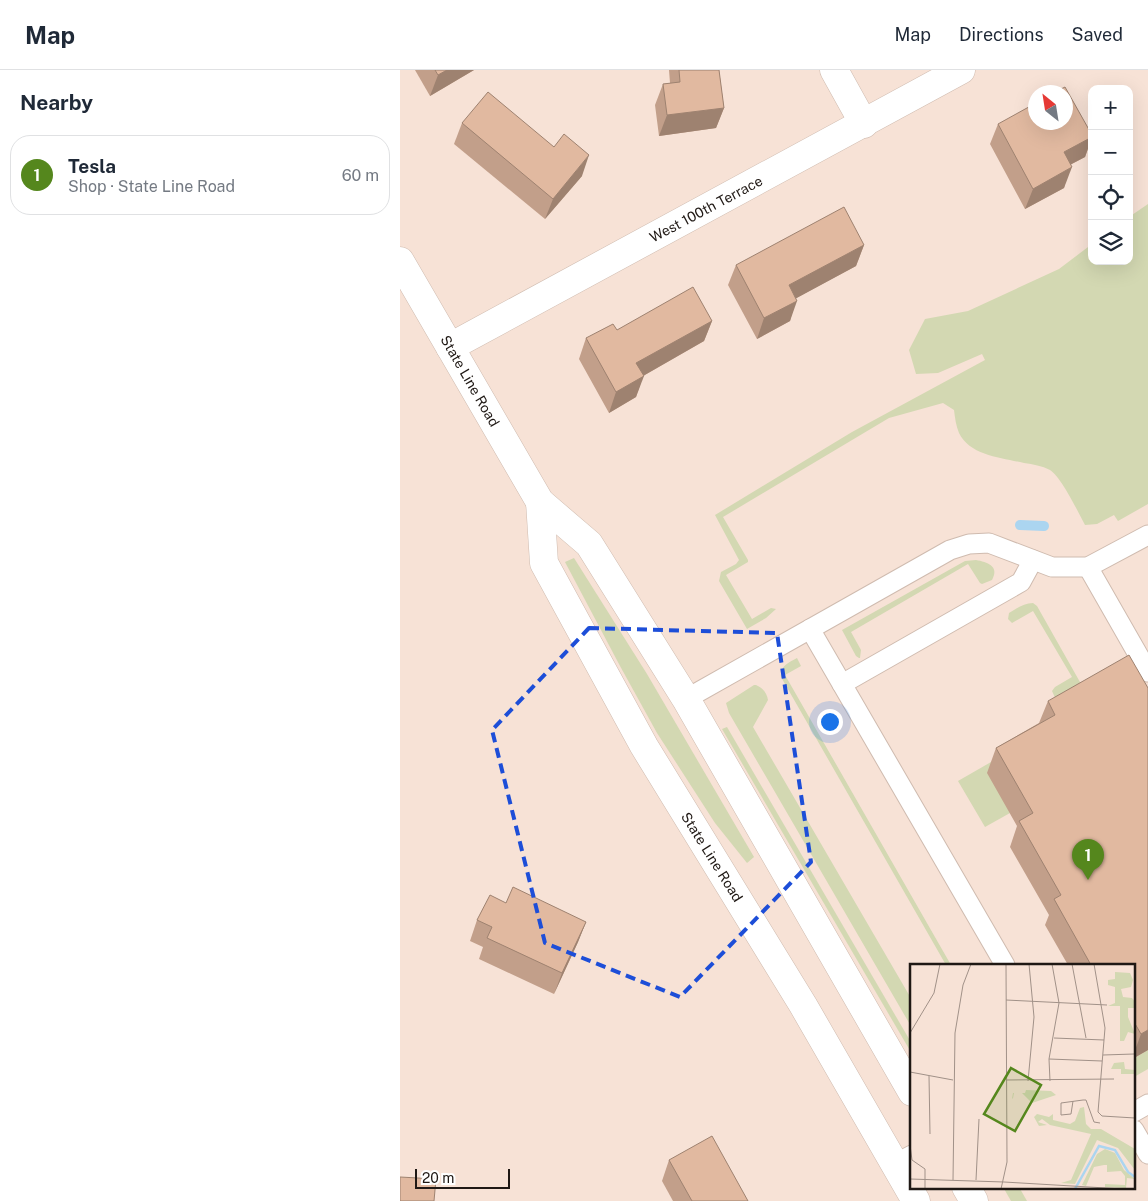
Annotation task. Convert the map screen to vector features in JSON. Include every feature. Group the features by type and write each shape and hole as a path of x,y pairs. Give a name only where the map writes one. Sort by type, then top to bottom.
{"main road":[{"path":"834,70 864,124"},
{"name":"West 100th Terrace","path":"450,347 961,70"},
{"name":"State Line Road","path":"400,260 540,502 589,544 686,699 910,1089"},
{"name":"State Line Road","path":"540,502 544,563 644,746 803,1005 903,1160 910,1182"},
{"name":"State Line Road","path":"912,1188 916,1201"},
{"path":"967,1188 974,1201"}],"lane":[{"path":"686,699 950,550 969,544 989,543 1052,567 1088,566 1148,535"},
{"path":"842,684 1021,582 1033,560"},
{"path":"1088,566 1148,672"},
{"path":"810,629 999,963"},
{"path":"1136,1111 1148,1104"},
{"path":"1136,1133 1148,1154"}],"highlighted area":[{"path":"589,628 777,633 811,862 680,997 545,943 492,730"}],"green space":[{"path":"1148,204 1148,504 1118,521 1114,515 1097,524 1085,525 1065,487 1055,474 1037,465 988,455 971,447 959,433 954,410 943,403 889,418 723,517 748,560 748,562 726,575 752,619 771,608 776,609 766,618 747,629 719,581 721,572 736,564 739,560 715,515 852,432 985,360 982,354 938,373 916,374 909,350 925,319 968,311 1059,269 1088,247 1088,265 1133,265 1133,214"},
{"path":"574,558 647,674 754,857 747,863 715,823 657,733 565,562"},
{"path":"976,560 984,562 993,568 994,575 992,580 980,583 968,564 851,632 861,650 860,658 856,656 842,630 965,561"},
{"path":"1033,603 1037,606 1089,698 1062,713 1052,691 1055,687 1072,677 1033,611 1012,623 1008,619 1009,613 1024,605"},
{"path":"797,658 801,666 785,675 950,964 945,964 781,677 783,667"},
{"path":"754,685 763,689 767,695 768,700 753,727 910,997 910,1025 729,713 726,703"},
{"path":"727,727 910,1041 910,1051 722,729"},
{"path":"998,758 1010,813 985,827 958,781"},
{"path":"1148,1050 1148,1069 1136,1076 1136,1057"},
{"path":"1004,1188 1020,1188 1027,1201 1011,1201"}],"building":[{"path":"435,70 447,70 438,75"},
{"path":"679,70 719,70 724,108 667,115 663,84 680,82"},
{"path":"488,92 554,147 564,134 589,155 553,199 462,123"},
{"path":"1073,101 1088,128 1088,139 1064,152 1072,167 1033,189 998,124 1028,107 1028,130 1073,130"},
{"path":"844,207 864,245 789,285 797,301 764,318 736,265"},
{"path":"693,287 712,321 636,363 644,376 616,392 586,338 613,324 617,330"},
{"path":"1129,655 1148,688 1148,1030 1141,1034 1136,1025 1136,964 1090,964 1054,899 1061,895 1019,821 1033,813 996,748 1055,715 1048,701"},
{"path":"513,887 586,922 562,973 487,938 492,927 477,920 490,895 506,903"},
{"path":"712,1136 748,1201 692,1201 669,1160"},
{"path":"400,1177 436,1179 434,1201 400,1201"}],"waterway":[{"path":"1020,525 1044,526"}],"place":[{"name":"Tesla","path":"1088,880"}]}
